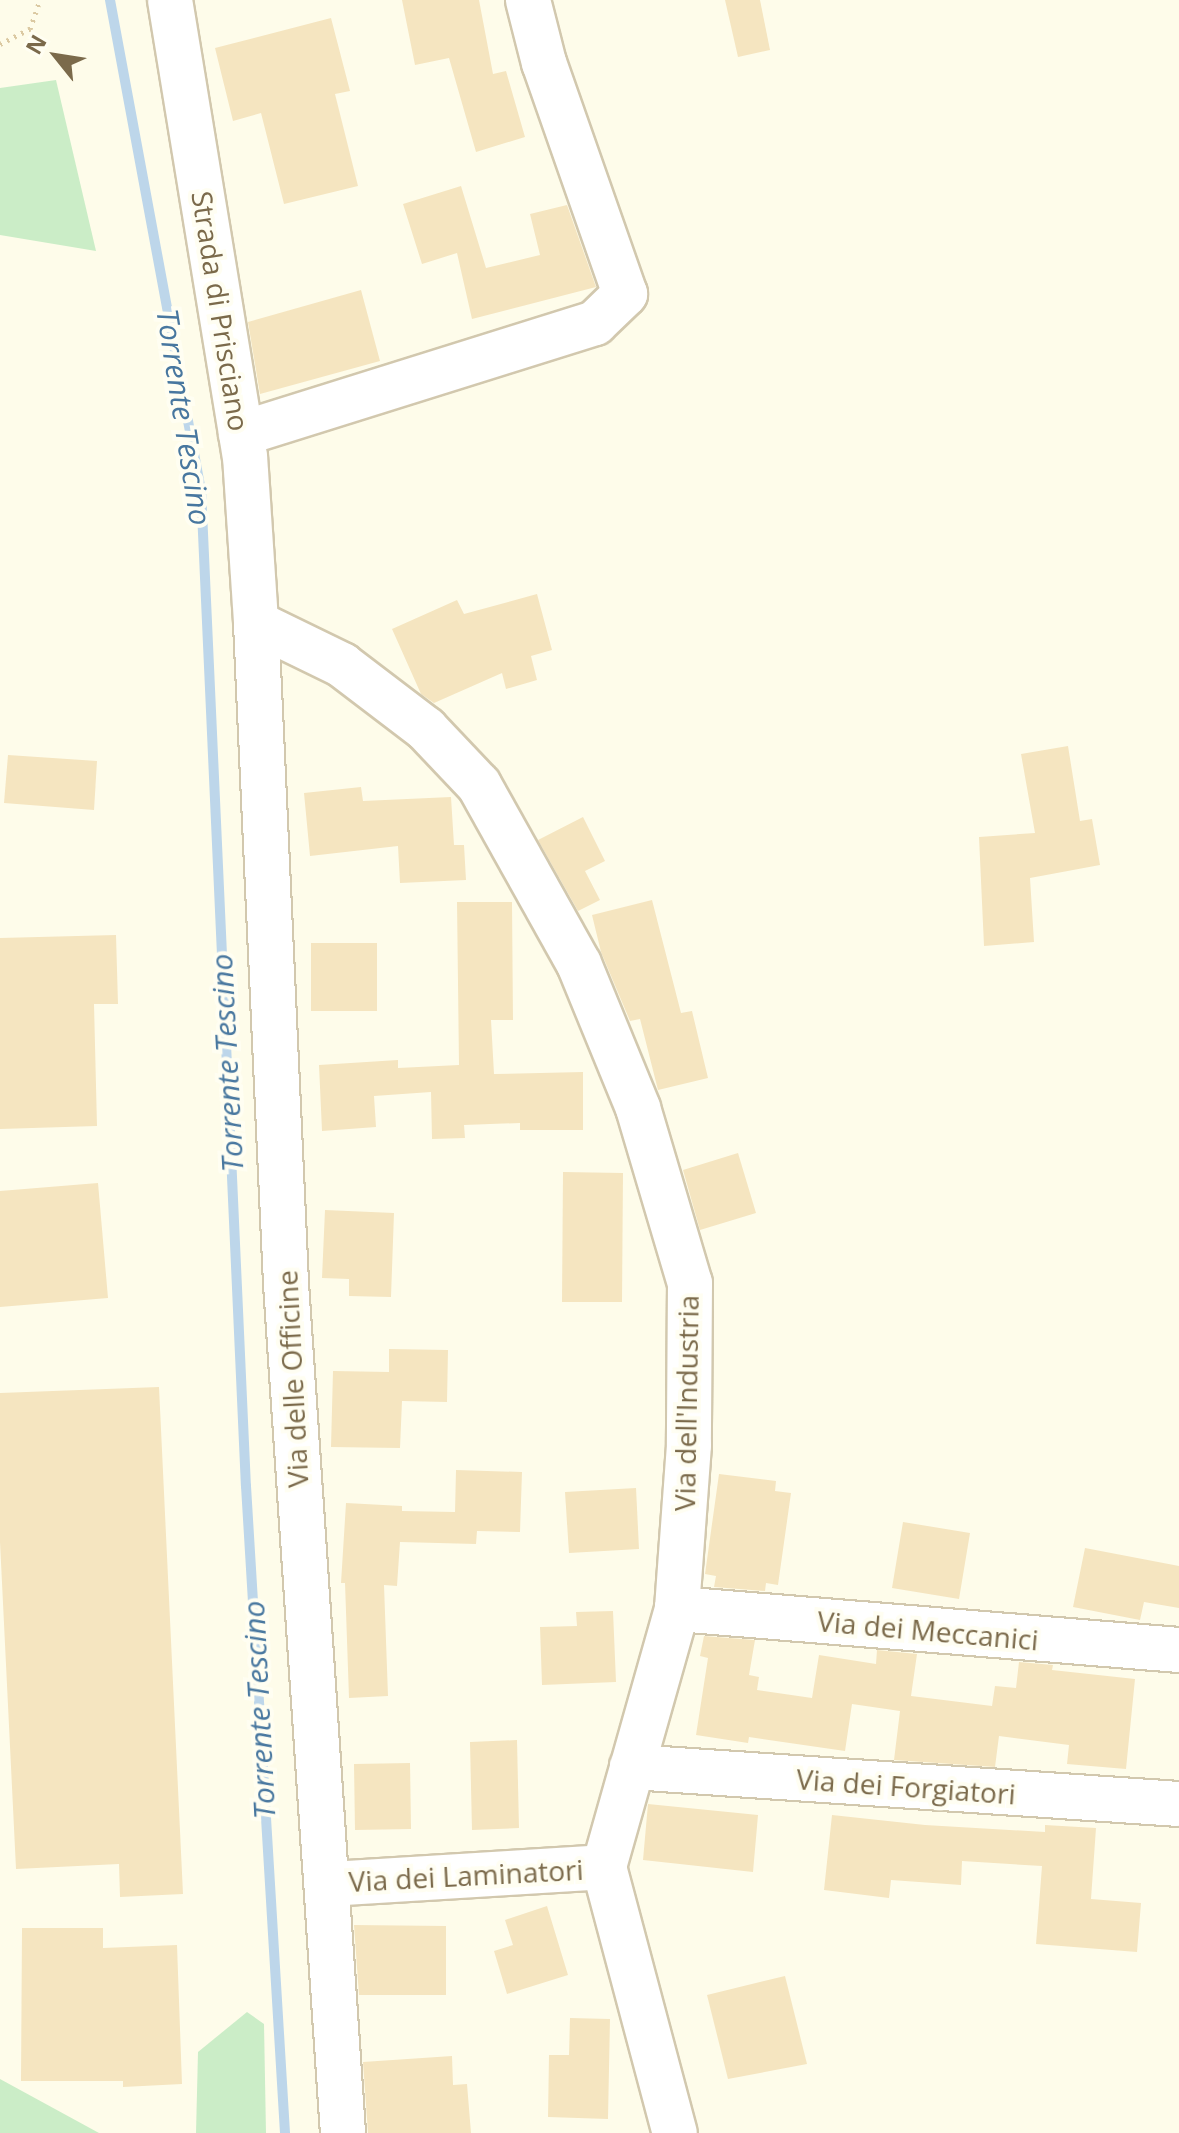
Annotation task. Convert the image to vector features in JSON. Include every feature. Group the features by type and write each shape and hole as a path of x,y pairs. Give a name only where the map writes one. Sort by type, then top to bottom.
{"street":[{"name":"Strada di Prisciano","path":"170,0 241,434 256,623"},
{"path":"241,434 595,323 625,294 544,63 528,0"},
{"name":"Via dell'Industria","path":"256,623 342,665 426,729 479,785 579,964 638,1108 690,1283 689,1445 677,1609 604,1867"},
{"name":"Via delle Officine","path":"256,623 286,1284 313,1721 329,1884 343,2133"},
{"name":"Via dei Meccanici","path":"677,1609 1179,1650"},
{"name":"Via dei Forgiatori","path":"632,1767 1179,1804"},
{"path":"604,1867 675,2133"},
{"name":"Via dei Laminatori","path":"329,1884 604,1867"}],"path":[{"path":"0,44 30,29 40,0"}],"green space":[{"path":"56,80 96,251 0,235 0,88"},
{"path":"247,2012 264,2024 266,2133 196,2133 198,2052"},
{"path":"0,2079 99,2133 0,2133"}],"building":[{"path":"402,0 479,0 493,74 506,71 525,137 476,152 449,58 415,65"},
{"path":"725,0 760,0 770,50 738,57"},
{"path":"331,18 350,91 335,94 358,186 284,204 261,113 233,121 215,48"},
{"path":"461,186 486,268 540,255 530,214 567,205 596,287 472,319 457,253 422,264 403,204"},
{"path":"361,290 380,361 260,394 248,322"},
{"path":"537,594 552,650 531,656 537,680 506,689 502,673 434,703 421,694 392,629 457,600 464,614"},
{"path":"1068,746 1080,821 1092,819 1100,865 1030,878 1034,942 984,946 979,837 1035,833 1021,754"},
{"path":"8,755 97,761 94,810 4,803"},
{"path":"361,787 363,801 451,797 454,845 464,845 466,880 400,883 398,846 310,856 304,793"},
{"path":"583,817 605,861 585,871 600,900 578,911 538,840"},
{"path":"652,900 681,1013 692,1011 708,1078 658,1090 640,1019 630,1021 601,952 592,915"},
{"path":"457,902 512,902 513,1020 491,1020 494,1074 583,1072 583,1130 520,1130 520,1123 464,1125 465,1138 432,1139 431,1092 374,1096 376,1127 322,1131 319,1065 398,1060 398,1068 459,1065"},
{"path":"116,935 118,1004 94,1004 97,1126 0,1129 0,938"},
{"path":"311,943 377,943 377,1011 311,1011"},
{"path":"738,1153 756,1213 700,1230 683,1170"},
{"path":"563,1172 623,1173 622,1302 562,1302"},
{"path":"98,1183 108,1298 0,1307 0,1191"},
{"path":"325,1210 394,1213 391,1297 349,1296 349,1279 322,1278"},
{"path":"389,1349 448,1350 447,1402 402,1401 400,1448 331,1447 333,1371 389,1372"},
{"path":"159,1387 183,1894 120,1897 119,1864 16,1869 0,1542 0,1393"},
{"path":"456,1470 522,1472 520,1532 477,1531 476,1544 400,1542 397,1586 384,1585 388,1696 349,1698 345,1583 341,1583 346,1503 402,1506 402,1511 455,1512"},
{"path":"719,1474 776,1481 775,1491 791,1493 778,1585 766,1583 765,1591 714,1587 716,1576 705,1574"},
{"path":"636,1488 639,1549 569,1553 565,1492"},
{"path":"903,1522 970,1533 959,1599 892,1588"},
{"path":"1085,1548 1179,1566 1179,1608 1144,1602 1140,1620 1073,1607"},
{"path":"613,1611 616,1682 542,1685 540,1627 577,1626 576,1612"},
{"path":"704,1636 755,1640 749,1675 759,1677 757,1690 812,1698 819,1655 876,1664 877,1650 917,1654 911,1696 992,1706 995,1686 1016,1688 1019,1662 1053,1665 1052,1670 1135,1679 1126,1769 1067,1764 1069,1745 999,1736 995,1767 894,1760 900,1711 852,1704 845,1751 749,1737 748,1743 696,1735 708,1658 700,1656"},
{"path":"517,1740 519,1828 472,1830 470,1742"},
{"path":"410,1763 411,1829 355,1830 354,1764"},
{"path":"648,1804 758,1815 753,1872 643,1860"},
{"path":"832,1815 925,1825 1045,1832 1045,1825 1096,1828 1091,1899 1141,1903 1137,1952 1036,1944 1042,1866 962,1861 961,1885 891,1880 889,1898 824,1890"},
{"path":"547,1906 568,1975 507,1994 494,1951 513,1945 505,1920"},
{"path":"354,1925 446,1926 446,1995 359,1995"},
{"path":"22,1928 103,1928 103,1948 177,1945 182,2084 123,2087 123,2081 21,2081"},
{"path":"785,1976 807,2064 728,2079 707,1995"},
{"path":"570,2018 610,2019 608,2119 548,2117 549,2055 569,2055"},
{"path":"452,2056 453,2085 467,2084 471,2133 368,2133 363,2062"}],"waterway":[{"name":"Torrente Tescino","path":"110,0 201,489 246,1486 285,2133"}]}
